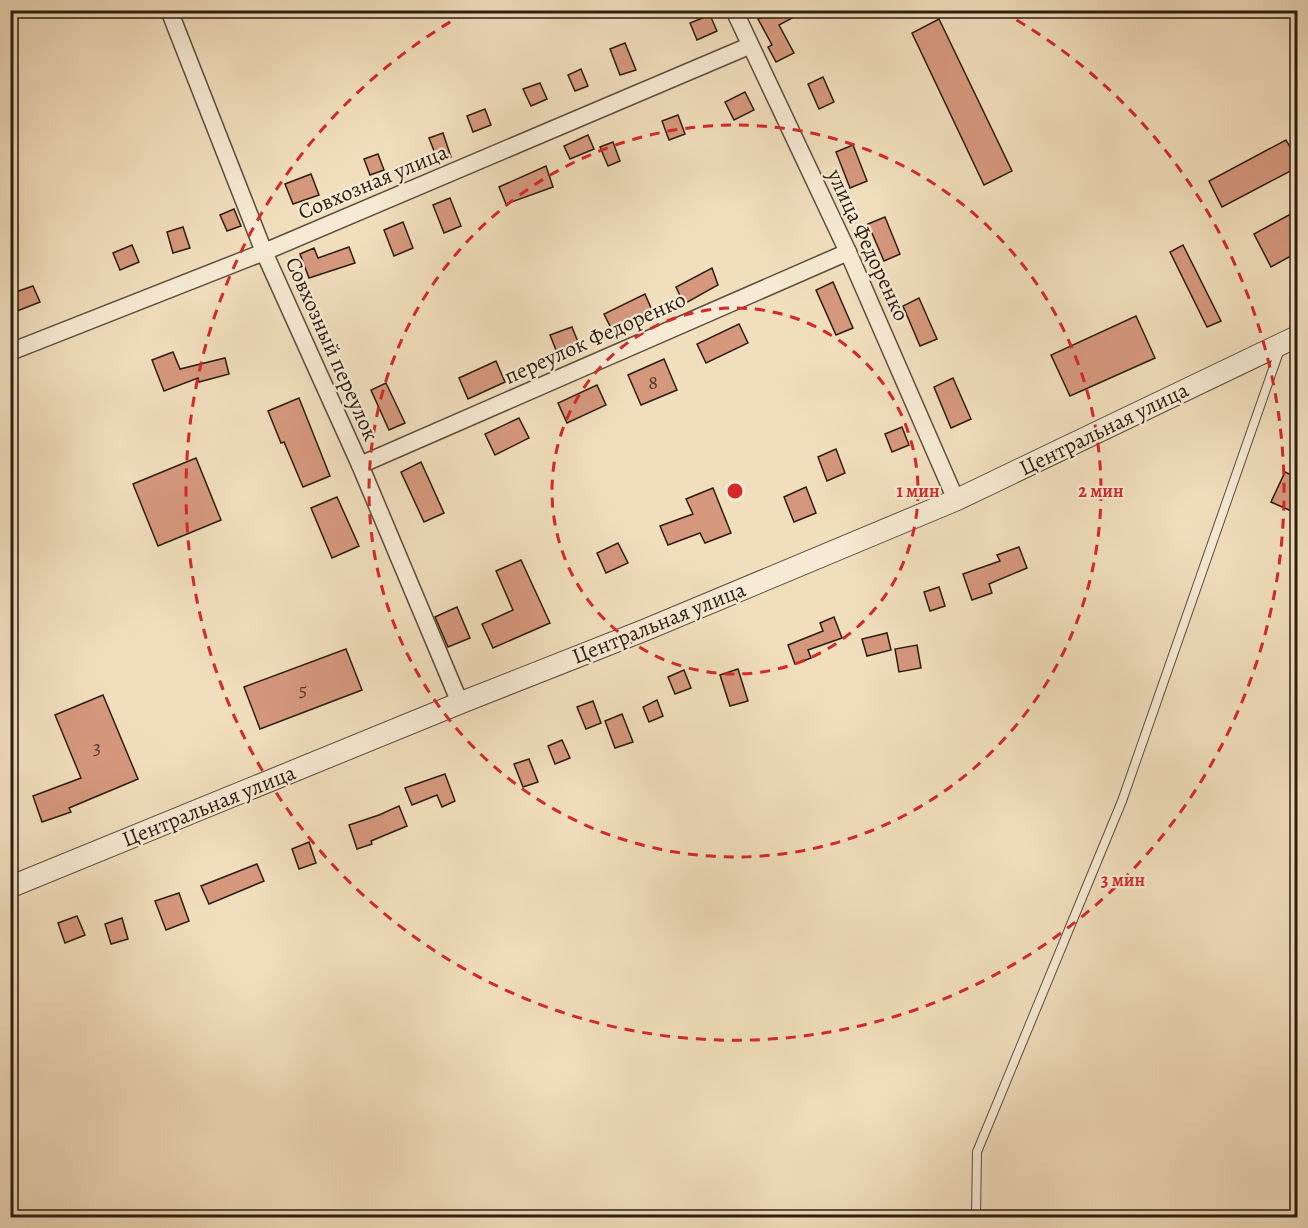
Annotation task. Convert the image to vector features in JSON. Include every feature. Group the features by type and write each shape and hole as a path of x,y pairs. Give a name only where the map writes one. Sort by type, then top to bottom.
{"street":[{"name":"Совхозный переулок","path":"169,10 264,252 360,465 460,703"},
{"name":"улица Федоренко","path":"734,10 848,252 956,500"},
{"name":"Совхозная улица","path":"10,352 264,252 750,46"},
{"name":"переулок Федоренко","path":"360,465 848,252"},
{"name":"Центральная улица","path":"10,887 645,630 956,500 1290,339"}],"lane":[{"path":"976,1218 977,1152 1122,801 1290,339"}],"building":[{"path":"775,10 807,10 779,25 794,53 776,62 768,47 772,45 758,19"},
{"path":"710,15 717,31 697,40 690,23"},
{"path":"939,19 1012,171 984,185 912,33"},
{"path":"625,43 636,70 620,75 610,49"},
{"path":"581,69 588,86 575,91 568,75"},
{"path":"823,77 834,102 819,109 808,84"},
{"path":"540,83 547,99 531,106 523,89"},
{"path":"745,92 754,110 734,120 725,102"},
{"path":"485,109 491,125 473,132 467,116"},
{"path":"678,115 685,134 669,140 662,121"},
{"path":"443,133 451,157 438,161 429,138"},
{"path":"588,135 594,149 570,159 564,146"},
{"path":"1286,140 1298,161 1298,167 1222,207 1209,181"},
{"path":"613,142 620,161 608,166 600,147"},
{"path":"853,145 867,181 850,188 836,152"},
{"path":"378,154 384,170 370,175 364,159"},
{"path":"546,166 553,187 506,204 499,187"},
{"path":"311,174 319,195 293,204 285,184"},
{"path":"450,198 461,226 444,233 433,205"},
{"path":"234,209 241,226 227,231 220,215"},
{"path":"1298,210 1298,252 1271,267 1254,234"},
{"path":"885,217 900,254 884,261 868,224"},
{"path":"403,222 413,248 394,256 384,230"},
{"path":"183,227 190,248 173,253 167,232"},
{"path":"132,245 139,262 120,270 113,253"},
{"path":"1183,245 1221,321 1207,327 1170,252"},
{"path":"349,247 355,263 309,278 300,254 314,248 318,258"},
{"path":"712,268 718,285 684,304 676,287"},
{"path":"833,282 853,328 836,335 816,290"},
{"path":"33,286 40,302 17,311 10,294"},
{"path":"645,294 654,315 614,334 604,314"},
{"path":"919,298 937,339 920,346 903,306"},
{"path":"1136,316 1155,358 1070,396 1051,355"},
{"path":"739,324 748,343 706,363 697,344"},
{"path":"572,327 580,347 558,355 550,335"},
{"path":"173,352 180,369 225,358 229,374 199,382 198,378 164,391 152,360"},
{"path":"664,359 677,390 641,405 628,375"},
{"path":"496,361 505,382 468,399 459,378"},
{"path":"953,378 971,419 951,428 934,387"},
{"path":"386,383 405,423 389,430 371,390"},
{"path":"597,385 606,405 567,423 558,403"},
{"path":"299,398 330,476 303,487 268,411"},
{"path":"519,418 529,438 495,455 485,434"},
{"path":"902,427 909,445 892,452 885,434"},
{"path":"836,449 845,473 827,481 818,457"},
{"path":"196,458 221,520 158,546 133,484"},
{"path":"421,462 444,513 424,522 401,472"},
{"path":"1285,472 1298,478 1298,514 1271,502"},
{"path":"806,487 816,513 794,522 784,497"},
{"path":"713,488 731,533 705,543 700,533 668,545 660,526 693,514 686,499"},
{"path":"337,497 359,546 332,558 311,508"},
{"path":"618,543 628,563 606,573 597,553"},
{"path":"1019,547 1027,568 989,584 992,593 972,600 963,574 1000,561 997,555"},
{"path":"521,560 550,623 493,648 482,624 513,610 496,571"},
{"path":"939,587 945,606 930,611 924,592"},
{"path":"457,607 470,638 448,647 435,617"},
{"path":"834,617 842,638 808,650 811,658 795,664 788,645 823,631 820,623"},
{"path":"887,633 891,650 867,656 862,639"},
{"path":"917,645 921,668 899,672 895,649"},
{"path":"346,649 362,690 260,729 244,687"},
{"path":"738,669 748,701 730,706 720,675"},
{"path":"684,670 691,688 675,694 668,677"},
{"path":"103,695 138,779 69,808 71,812 42,822 33,796 81,778 55,715"},
{"path":"657,700 663,716 649,722 643,707"},
{"path":"593,701 601,723 586,729 577,707"},
{"path":"622,714 633,742 615,748 605,721"},
{"path":"562,740 570,758 555,764 548,746"},
{"path":"529,759 538,782 523,787 514,764"},
{"path":"445,774 455,801 442,807 437,795 412,805 405,788"},
{"path":"399,806 407,826 357,849 349,825"},
{"path":"309,842 316,863 299,869 292,849"},
{"path":"257,864 264,881 209,904 201,886"},
{"path":"179,893 189,921 166,930 155,901"},
{"path":"77,916 85,935 65,943 58,923"},
{"path":"122,918 128,939 111,944 105,924"}]}
